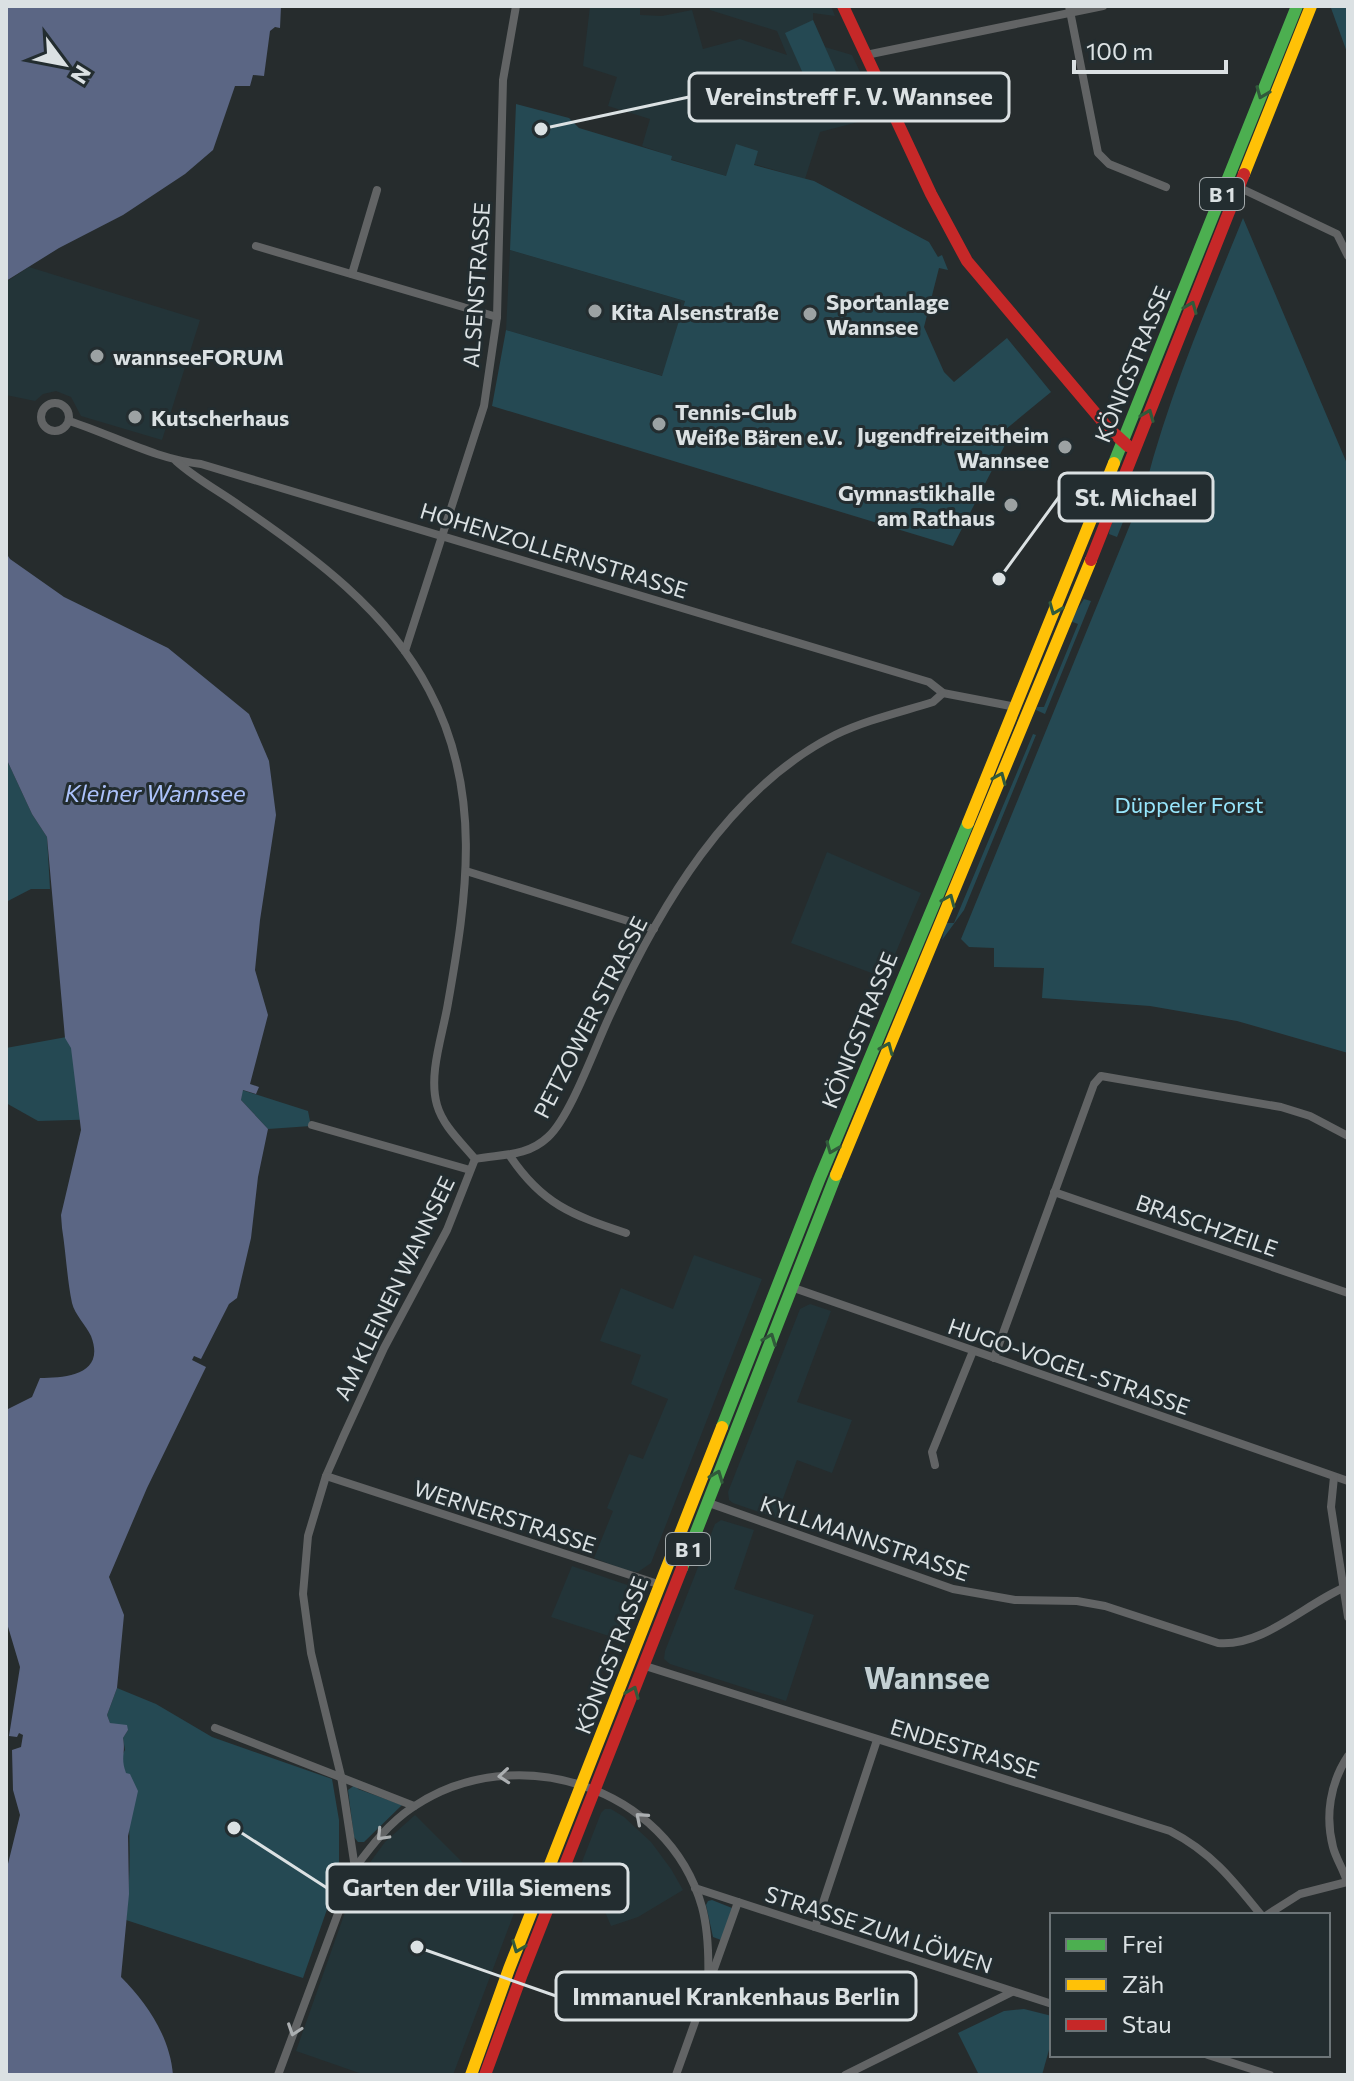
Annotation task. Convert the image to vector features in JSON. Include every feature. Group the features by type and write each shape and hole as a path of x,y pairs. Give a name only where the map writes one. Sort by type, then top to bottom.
{"main road":[{"path":"843,6 948,228 967,261 1122,443 1134,450"},
{"name":"KÖNIGSTRASSE","path":"1022,709 1134,450 1297,6"},
{"name":"KÖNIGSTRASSE","path":"471,2075 693,1497 862,1109 1022,709 1122,443 1311,6"},
{"name":"KÖNIGSTRASSE","path":"485,2075 707,1502 785,1284"}],"street":[{"name":"ALSENSTRASSE","path":"405,651 484,406 497,317 503,80 516,6"},
{"path":"866,55 1070,9 1103,6"},
{"path":"1070,9 1100,157 1109,164 1166,187"},
{"path":"1232,184 1337,234 1348,256"},
{"path":"352,274 377,190"},
{"path":"256,246 497,317"},
{"name":"HOHENZOLLERNSTRASSE","path":"69,421 176,461 201,464 443,535 929,682 943,693 1022,709"},
{"name":"AM KLEINEN WANNSEE","path":"176,461 192,476 291,542 329,572 369,609 405,651 430,691 459,774 467,817 466,871 459,939 434,1079 436,1104 444,1122 475,1159 447,1230 384,1348 326,1476 308,1536 303,1594 311,1653 341,1776 355,1868 278,2075"},
{"name":"PETZOWER STRASSE","path":"475,1159 510,1156 538,1145 564,1117 618,997 654,929 718,835 766,784 837,734 933,702 943,693"},
{"path":"466,871 654,929"},
{"path":"994,1358 1094,1084 1101,1076 1281,1107 1322,1121 1348,1136"},
{"path":"312,1125 470,1170"},
{"path":"510,1156 523,1176 544,1196 571,1213 626,1233"},
{"name":"BRASCHZEILE","path":"1054,1192 1348,1293"},
{"name":"HUGO-VOGEL-STRASSE","path":"785,1284 1348,1481"},
{"path":"935,1465 932,1452 973,1351"},
{"name":"WERNERSTRASSE","path":"326,1476 673,1590"},
{"path":"1334,1477 1331,1507 1348,1617"},
{"name":"KYLLMANNSTRASSE","path":"693,1497 953,1589 1015,1600 1077,1601 1105,1606 1218,1643 1234,1644 1252,1640 1343,1588"},
{"name":"ENDESTRASSE","path":"630,1661 1170,1831 1196,1845 1214,1860 1259,1913"},
{"path":"215,1728 414,1806"},
{"path":"815,1927 877,1740"},
{"path":"1270,1913 1300,1894 1348,1882 1333,1848 1329,1820 1332,1792 1348,1756"},
{"path":"355,1868 373,1843 414,1806 455,1787 496,1776 548,1776 581,1784 617,1801 644,1820 668,1844 695,1888 702,1907 707,1939 708,1986"},
{"name":"STRASSE ZUM LÖWEN","path":"695,1888 1050,2003"},
{"path":"676,2075 738,1902"},
{"path":"845,2075 1012,1991"},
{"path":"1214,2057 1270,2075"}],"shaded area":[{"path":"590,6 640,6 640,15 662,16 692,10 703,49 740,39 787,55 777,31 710,10 709,6 831,6 835,16 813,13 825,47 852,55 881,116 820,132 805,179 754,164 736,145 726,176 670,159 671,156 642,146 650,119 608,106 617,77 583,66"},
{"name":"Kita Alsenstraße","path":"510,250 685,301 663,376 506,330"},
{"name":"wannseeFORUM","path":"29,267 200,320 162,440 81,416 71,397 56,391 43,394 35,401 6,395 6,282"},
{"path":"827,852 921,893 885,978 791,943"},
{"path":"694,1255 762,1279 651,1563 638,1572 628,1571 594,1558 613,1511 607,1508 629,1454 643,1459 668,1399 631,1384 641,1355 600,1341 621,1288 673,1309"},
{"path":"810,1304 831,1311 797,1402 852,1420 832,1473 797,1460 776,1518 733,1503 729,1500 728,1492 800,1309"},
{"path":"721,1520 754,1530 734,1589 814,1615 786,1701 670,1664 664,1659 715,1524"},
{"path":"572,1566 633,1587 638,1592 621,1640 551,1617"},
{"path":"605,1809 624,1817 651,1842 683,1890 638,1917 611,1926 603,1907 575,1880"},
{"path":"415,1815 472,1872 522,1892 453,2075 365,2075 296,2051 349,1901 363,1872 385,1842"}],"green space":[{"path":"1348,6 1348,55 1331,8"},
{"path":"813,20 837,74 809,87 785,33"},
{"name":"Sportanlage Wannsee","path":"516,104 569,118 579,128 726,176 736,144 758,151 754,165 814,181 929,242 938,257 942,255 948,270 939,268 924,327 944,372 954,382 1007,338 1051,392 1000,434 1007,441 953,546 492,406 506,330 662,376 685,301 510,250"},
{"name":"Düppeler Forst","path":"1243,218 1348,466 1348,1053 1237,1021 1150,1006 1042,998 1044,968 994,967 994,948 969,947 961,939 1145,488 1177,385"},
{"path":"1130,480 1138,484 1117,537 1109,534 1110,528"},
{"path":"1084,599 1091,601 1045,714 1036,710 1037,707 1044,707 1078,624 1070,621"},
{"path":"1033,734 1036,735 964,910 942,940 946,923 954,923"},
{"path":"6,758 32,814 47,837 50,889 31,889 6,902"},
{"path":"105,1030 105,1119 38,1121 6,1103 6,1048"},
{"path":"242,1090 308,1111 311,1126 268,1129 241,1100"},
{"path":"117,1688 156,1704 212,1737 332,1779 339,1820 339,1875 303,1978 126,1920 130,1838 121,1757 125,1750 123,1738 128,1730 110,1723 107,1715"},
{"path":"356,1784 358,1789 402,1805 364,1842 358,1842 354,1837 348,1790"},
{"path":"712,1900 732,1908 721,1940 713,1937 706,1905"},
{"path":"1024,2009 1050,2016 1050,2046 1042,2075 979,2075 958,2033 1004,2011"}],"water":[{"path":"6,6 281,6 280,28 270,31 264,76 253,75 250,86 235,86 213,150 185,174 123,215 59,248 6,281"},
{"name":"Kleiner Wannsee","path":"6,553 64,597 168,648 249,714 269,761 276,815 255,970 268,1015 250,1084 259,1087 256,1094 243,1090 241,1100 268,1129 258,1177 251,1238 237,1298 229,1304 201,1359 194,1356 192,1360 206,1367 147,1488 109,1577 124,1615 117,1688 107,1715 110,1723 127,1725 128,1730 123,1738 123,1763 138,1791 128,1836 129,1894 121,1977 156,2022 167,2047 173,2075 6,2075 6,1872 20,1815 13,1790 12,1750 21,1747 23,1735 9,1736 20,1667 6,1620 6,1410 32,1397 40,1378 81,1372 93,1359 94,1349 91,1336 72,1303 62,1228 61,1215 81,1130 71,1048 65,1038 47,837 32,814 6,758"}],"traffic: fast":[{"path":"1114,463 1297,6"},
{"path":"722,1427 819,1180 968,823"},
{"path":"682,1568 836,1175"}],"traffic: slow":[{"path":"1244,174 1311,6"},
{"path":"968,823 1114,463"},
{"path":"836,1175 1091,560"},
{"path":"471,2075 509,1969 722,1427"}],"traffic: jam":[{"path":"843,6 931,194 967,261 1108,428 1128,446"},
{"path":"1091,560 1244,174"},
{"path":"485,2075 682,1568"}],"place":[{"name":"Vereinstreff F. V. Wannsee","path":"541,129"},
{"name":"Kita Alsenstraße","path":"595,311"},
{"name":"Sportanlage Wannsee","path":"810,314"},
{"name":"wannseeFORUM","path":"97,356"},
{"name":"Kutscherhaus","path":"135,417"},
{"name":"Tennis-Club Weiße Bären e.V.","path":"659,424"},
{"name":"Jugendfreizeitheim Wannsee","path":"1065,447"},
{"name":"Gymnastikhalle am Rathaus","path":"1011,505"},
{"name":"St. Michael","path":"999,579"},
{"name":"Garten der Villa Siemens","path":"234,1828"},
{"name":"Immanuel Krankenhaus Berlin","path":"417,1947"}],"district":[{"name":"Wannsee","path":"927,1676"}]}
